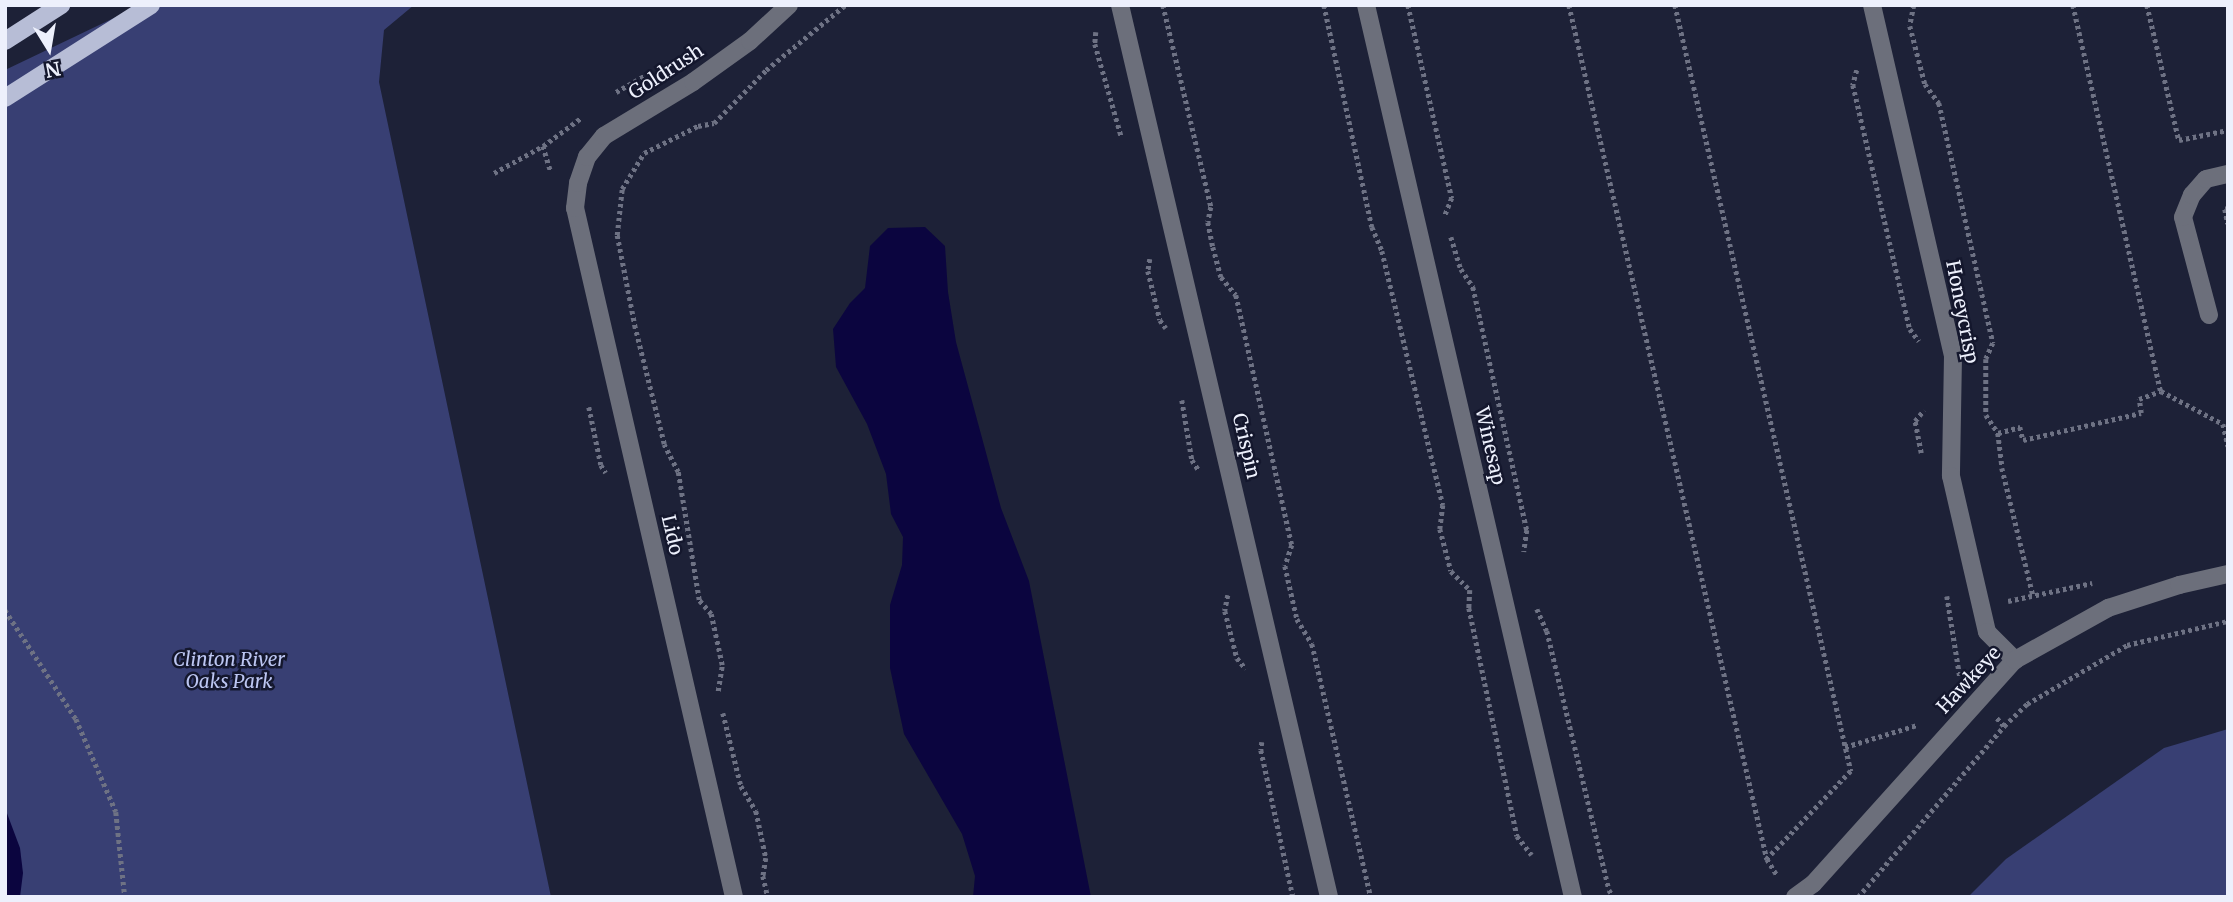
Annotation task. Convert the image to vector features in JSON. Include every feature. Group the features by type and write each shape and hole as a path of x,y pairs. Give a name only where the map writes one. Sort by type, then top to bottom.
{"main road":[{"path":"5,41 61,5"},
{"path":"5,98 151,5"}],"street":[{"name":"Goldrush","path":"578,183 587,157 604,136 693,82 750,41 789,5"},
{"name":"Crispin","path":"1120,5 1329,897"},
{"name":"Winesap","path":"1366,5 1573,897"},
{"name":"Honeycrisp","path":"1872,5 1953,356 1951,477 1987,632 2015,660"},
{"path":"2209,315 2183,217 2192,195 2206,179 2228,174"},
{"name":"Lido","path":"578,183 575,208 734,897"},
{"name":"Hawkeye","path":"1789,891 1813,884 2015,660 2108,608 2179,585 2228,574"}],"path":[{"path":"768,897 763,876 766,858 756,811 741,786 717,687 722,666 710,614 699,600 678,472 664,444 635,328 617,235 622,189 644,153 698,127 714,123 766,70 845,5"},
{"path":"1163,5 1211,207 1208,222 1221,278 1236,295 1292,545 1285,566 1297,620 1312,644 1371,897"},
{"path":"1324,5 1371,227 1382,251 1443,505 1440,529 1451,571 1470,590 1469,607 1517,836 1532,854 1534,864"},
{"path":"1408,5 1452,198 1445,212 1447,221"},
{"path":"1569,5 1767,859 1789,891"},
{"path":"1675,5 1851,771 1767,859"},
{"path":"1914,5 1910,26 1925,84 1939,103 1993,343 1986,359 1986,415 1998,433 2002,468 2033,595"},
{"path":"2073,5 2161,391"},
{"path":"2147,5 2179,141 2228,130"},
{"path":"1855,62 1853,85 1910,329 1922,345"},
{"path":"2228,209 2225,209 2228,225"},
{"path":"1450,231 1461,269 1473,287 1527,530 1523,550 1526,563"},
{"path":"1998,433 2020,427 2023,440 2141,413 2139,399 2161,391 2223,424 2228,446"},
{"path":"1922,461 1915,421 1930,403"},
{"path":"1947,595 1962,675 2004,726"},
{"path":"1534,603 1547,631 1609,890 1614,897"},
{"path":"5,610 76,719 116,812 125,897"},
{"path":"1858,897 2004,726 2027,704 2127,645 2228,621"},
{"path":"1953,685 1962,675"},
{"path":"1844,747 1920,724"}],"green space":[{"name":"Clinton River Oaks Park","path":"141,5 414,5 384,30 379,82 551,897 5,897 5,70"},
{"path":"2228,729 2228,897 1968,897 2006,859 2164,748"}],"shaded area":[{"path":"925,227 945,246 948,292 956,342 1001,508 1029,581 1091,897 973,897 975,876 962,834 904,734 890,668 890,605 902,565 903,537 891,514 886,474 867,424 836,367 833,329 850,303 865,288 870,246 888,228"},
{"path":"5,808 20,848 23,873 20,897 5,897"}]}
